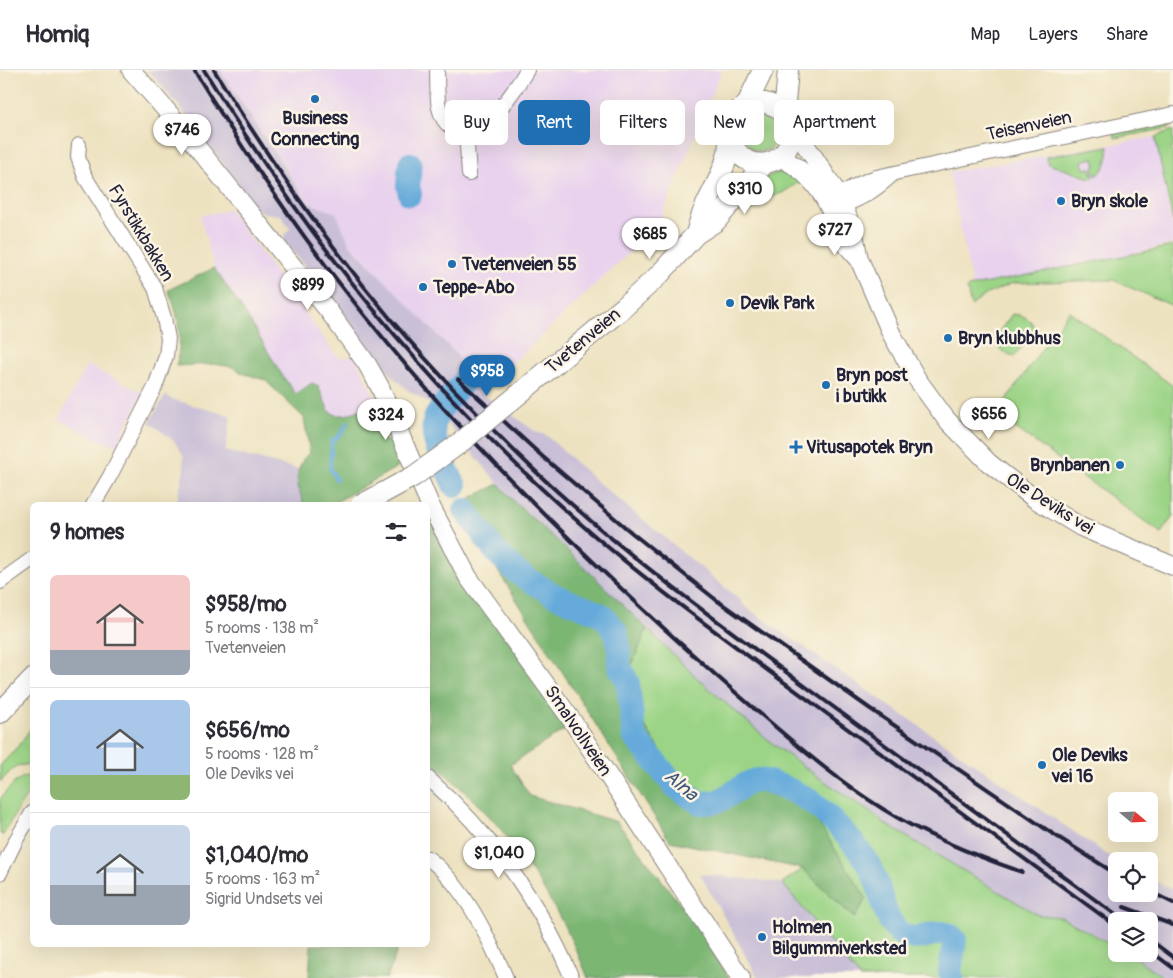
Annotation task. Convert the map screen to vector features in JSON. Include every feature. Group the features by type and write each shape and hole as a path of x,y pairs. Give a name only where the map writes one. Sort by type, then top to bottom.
{"main road":[{"name":"Tvetenveien","path":"749,100 763,70"},
{"name":"Tvetenveien","path":"787,100 788,70"},
{"name":"Tvetenveien","path":"696,234 703,212 727,160 729,145"},
{"path":"732,145 739,155 746,160 755,163 772,161"},
{"name":"Tvetenveien","path":"366,502 414,476 460,443 624,307 659,275 696,234 716,221 788,145"},
{"path":"0,713 30,681"}],"street":[{"name":"Smalvollveien","path":"131,70 318,297 351,341 380,387 430,502"},
{"path":"437,70 440,106 445,122"},
{"path":"505,100 526,70"},
{"name":"Teisenveien","path":"837,203 868,180 1173,114"},
{"name":"Fyrstikkbakken","path":"79,145 78,157 85,177 155,288 168,339 166,356 155,387 95,502"},
{"path":"467,145 469,174"},
{"name":"Ole Deviks vei","path":"805,145 853,230 859,259 892,336 917,379 946,419 989,463 1020,489 1062,516 1103,537 1173,566"},
{"name":"Ole Deviks vei","path":"772,161 788,161 807,176 820,192 837,203"},
{"name":"Smalvollveien","path":"430,502 468,577 571,719 741,978"},
{"path":"0,582 30,560"},
{"path":"430,780 458,806 498,852 537,908 572,978"},
{"path":"0,873 30,816"},
{"path":"430,860 455,887 474,915 506,978"}],"shaded area":[{"path":"148,70 220,70 308,203 336,213 350,245 459,357 457,371 481,393 536,432 546,435 595,480 740,600 744,606 1108,856 1108,902 1158,902 1158,882 1173,890 1173,978 1164,978 1141,962 1158,962 1158,912 1108,912 1108,941 1056,916 1038,915 887,825 773,744 698,679 560,543 515,503 431,404 408,390 393,377 285,242 284,235 290,229 281,215 264,213 253,205 189,118"},
{"path":"220,70 722,70 710,100 695,100 695,135 658,225 481,393 457,371 459,357 350,245 336,213 309,203"},
{"name":"Bryn skole","path":"1155,137 1173,229 1173,244 973,290 949,172"},
{"path":"228,208 338,358 355,356 377,403 346,415 336,415 329,411 318,386 312,383 296,394 214,268 200,216 224,211"},
{"path":"87,365 143,393 116,446 94,438 59,419"},
{"path":"166,395 171,399 231,416 225,451 298,469 296,476 303,502 177,502 184,470 183,455 174,441 149,422"},
{"path":"700,874 782,883 860,978 758,978"}],"green space":[{"path":"764,117 773,122 773,146 768,150 761,151 754,150 749,146 764,145"},
{"path":"1168,123 1169,128 1115,138 1114,133"},
{"path":"1173,130 1173,148 1171,149 1173,154 1173,221 1155,137"},
{"path":"1108,146 1107,162 1103,170 1096,176 1093,167 1096,166 1094,158 1082,161 1084,169 1091,168 1094,177 1090,178 1048,164 1046,157"},
{"path":"776,173 787,173 801,181 782,193 737,211 762,179"},
{"path":"1173,246 1173,306 1113,280 1013,283 987,294 971,306 968,287"},
{"path":"214,268 296,394 312,383 318,386 329,411 336,415 346,415 377,403 377,424 386,441 395,444 404,463 336,502 303,502 297,478 302,462 310,453 304,418 265,380 242,373 233,367 214,364 176,366 179,327 175,308 168,290"},
{"name":"Brynbanen","path":"1069,311 1173,386 1173,516 1161,533 996,414"},
{"path":"1012,314 1026,318 1035,329 1015,356 1008,354 997,346 994,339"},
{"path":"499,484 515,503 560,543 647,629 627,676 641,720 680,780 709,801 756,777 804,800 866,898 855,918 803,869 670,841 456,505"},
{"path":"430,517 567,728 510,765 530,796 617,822 700,930 729,978 588,978 569,935 533,872 489,816 430,761"},
{"path":"647,629 698,679 773,744 887,825 1038,915 1061,917 1108,942 1108,962 1141,962 1164,978 860,978 782,883 803,869 854,918 866,898 756,777 709,801 680,780 641,720 627,676"},
{"path":"30,730 30,764 16,766 0,782 0,766"},
{"path":"30,775 30,791 3,835 0,834 0,799 18,780"},
{"path":"311,947 398,947 387,978 309,978"}],"waterway":[{"name":"Alna","path":"410,164 408,186 410,194"},
{"name":"Alna","path":"455,486 439,452 434,425 442,407 465,380"},
{"path":"336,479 330,468 332,441 341,434 347,423"},
{"name":"Alna","path":"465,510 495,551 519,574 554,595 602,615 616,632 619,648 619,665 628,683 634,736 675,786 700,803 709,803 720,800 748,783 759,780 779,785 796,793 822,810 855,845 868,864 876,880 889,920 899,932 914,938 943,933 955,940 950,971 952,978"}],"railway":[{"path":"194,70 282,205 354,303 445,410 584,553 728,686 839,779 899,819 968,852 1022,872"},
{"path":"204,70 278,183 358,291 446,392 492,441 541,488 606,546 675,601 1108,920"},
{"path":"214,70 255,135 345,262 393,322 479,415 532,468 632,556 702,610 1112,912"},
{"path":"458,379 543,457 632,533 715,599 869,708 1050,832 1108,869"},
{"path":"1158,896 1173,903"},
{"path":"1124,907 1173,925"},
{"path":"1158,946 1173,957"},
{"path":"1158,957 1173,968"}],"place":[{"name":"Business Connecting","path":"315,99"},
{"name":"Bryn skole","path":"1061,201"},
{"name":"Tvetenveien 55","path":"452,264"},
{"name":"Teppe-Abo","path":"423,287"},
{"name":"Devik Park","path":"730,303"},
{"name":"Bryn klubbhus","path":"948,338"},
{"name":"Bryn post i butikk","path":"826,385"},
{"name":"Vitusapotek Bryn","path":"796,447"},
{"name":"Brynbanen","path":"1120,465"},
{"name":"Ole Deviks vei 16","path":"1042,765"},
{"name":"Holmen Bilgummiverksted","path":"762,937"}]}
